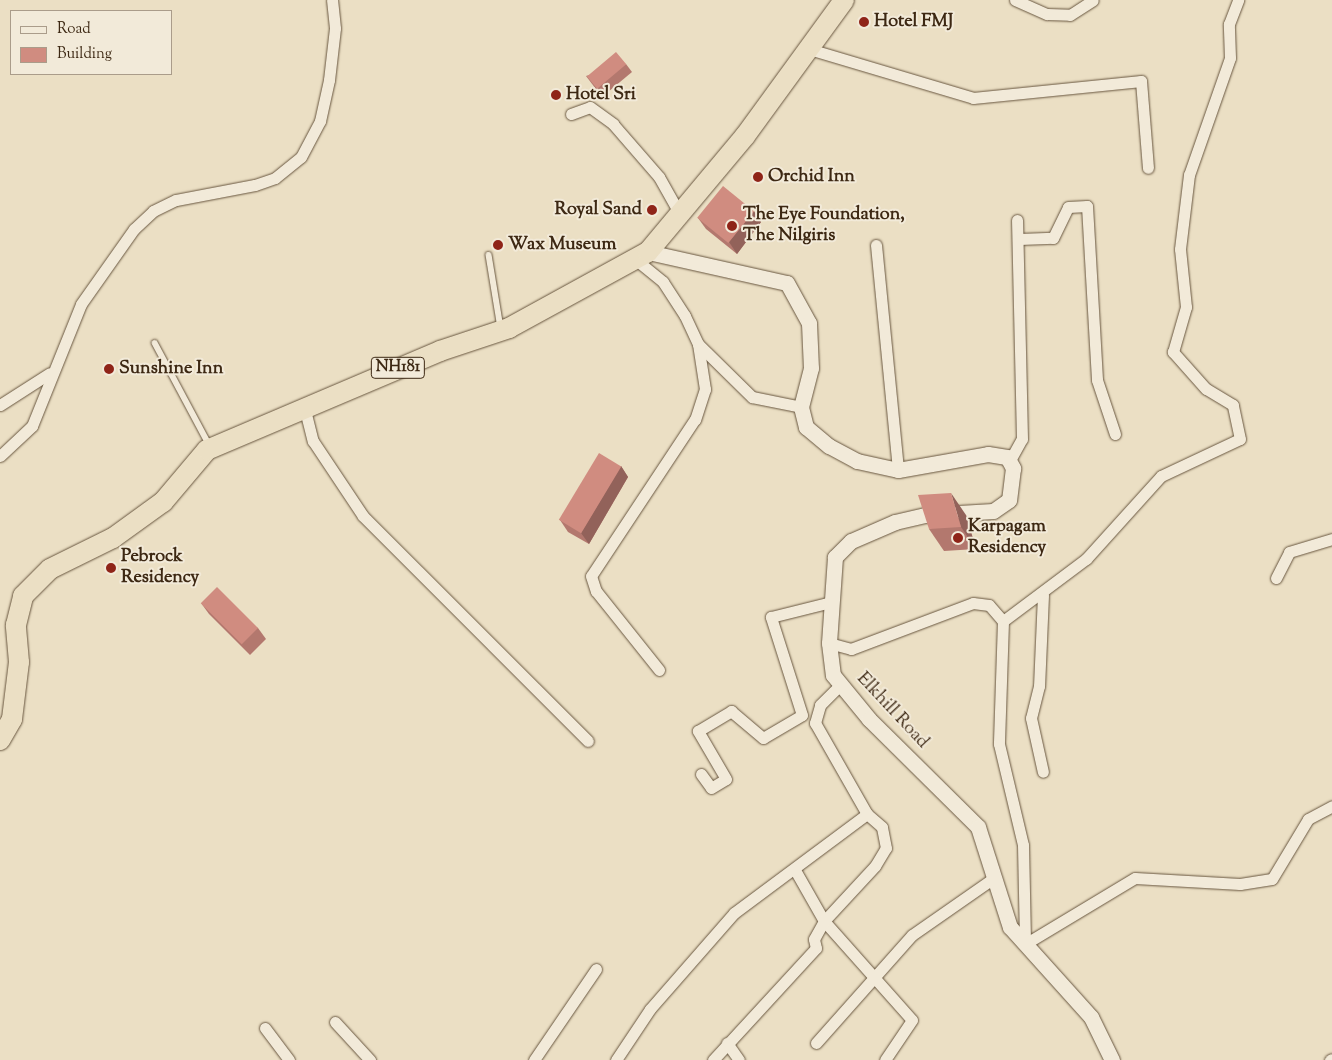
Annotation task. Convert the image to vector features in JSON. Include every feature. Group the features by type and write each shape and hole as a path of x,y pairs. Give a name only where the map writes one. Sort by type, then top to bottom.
{"highway":[{"name":"NH181","path":"0,740 12,719 20,662 16,625 23,596 50,569 113,538 164,502 211,448 304,406 501,330 642,255 681,216 810,49 844,0"}],"street":[{"path":"0,456 32,426 50,373 81,304 104,267 153,211 176,200 268,180 301,157 320,121 329,80 335,28 332,0"},
{"path":"1015,0 1047,14 1070,15 1093,0"},
{"path":"1002,621 1043,595 1086,559 1161,476 1240,439 1233,405 1206,389 1173,352 1186,308 1180,249 1188,175 1230,58 1230,24 1238,0"},
{"path":"810,49 973,98 1141,81 1148,168"},
{"path":"571,114 590,107 613,124 659,177 681,216"},
{"path":"1018,239 1053,238 1068,207 1087,206 1097,380 1115,434"},
{"path":"642,255 788,284 809,323 811,368 801,407 806,427 829,446 857,460 898,470 988,454 1009,462 1022,439 1017,220"},
{"path":"876,245 898,470"},
{"path":"642,255 663,282 698,344 752,397 801,407"},
{"path":"659,670 596,591 591,576 696,419 705,389 698,344"},
{"path":"0,405 50,373"},
{"path":"304,406 313,441 363,516 588,741"},
{"name":"Elkhill Road","path":"1009,462 1013,487 1009,500 993,511 925,515 851,541 835,557 829,643 833,675 869,718 978,827 1010,927 1091,1017 1112,1060"},
{"path":"1276,578 1289,552 1332,539"},
{"path":"1043,595 1039,686 1031,718 1043,772"},
{"path":"701,774 711,788 726,779 698,730 731,711 763,738 802,715 771,617 831,602"},
{"path":"829,643 851,649 973,603 988,605 1002,621 999,744 1023,845 1025,944 1135,878 1240,884 1272,879 1308,819 1332,806"},
{"path":"713,1060 816,948 814,939 824,921 862,884 886,848 882,827 867,814 816,723 820,705 841,684"},
{"path":"616,1060 650,1009 734,913 795,870 867,814"},
{"path":"795,870 824,921 912,1020 885,1060"},
{"path":"816,1043 918,929 995,877"},
{"path":"534,1060 596,969"},
{"path":"335,1022 370,1060"},
{"path":"265,1028 289,1060"},
{"path":"728,1043 738,1060"}],"lane":[{"path":"489,255 501,330"},
{"path":"154,343 211,448"}],"building":[{"path":"616,52 626,64 597,89 587,76"},
{"path":"723,186 754,211 728,243 697,218"},
{"path":"599,453 621,466 581,533 559,520"},
{"path":"951,493 961,527 929,529 918,495"},
{"path":"217,587 258,628 242,644 201,603"}],"place":[{"name":"Hotel FMJ","path":"864,22"},
{"name":"Hotel Sri","path":"556,95"},
{"name":"Orchid Inn","path":"758,177"},
{"name":"Royal Sand","path":"652,210"},
{"name":"The Eye Foundation, The Nilgiris","path":"732,226"},
{"name":"Wax Museum","path":"498,245"},
{"name":"Sunshine Inn","path":"109,369"},
{"name":"Karpagam Residency","path":"958,538"},
{"name":"Pebrock Residency","path":"111,568"}]}
